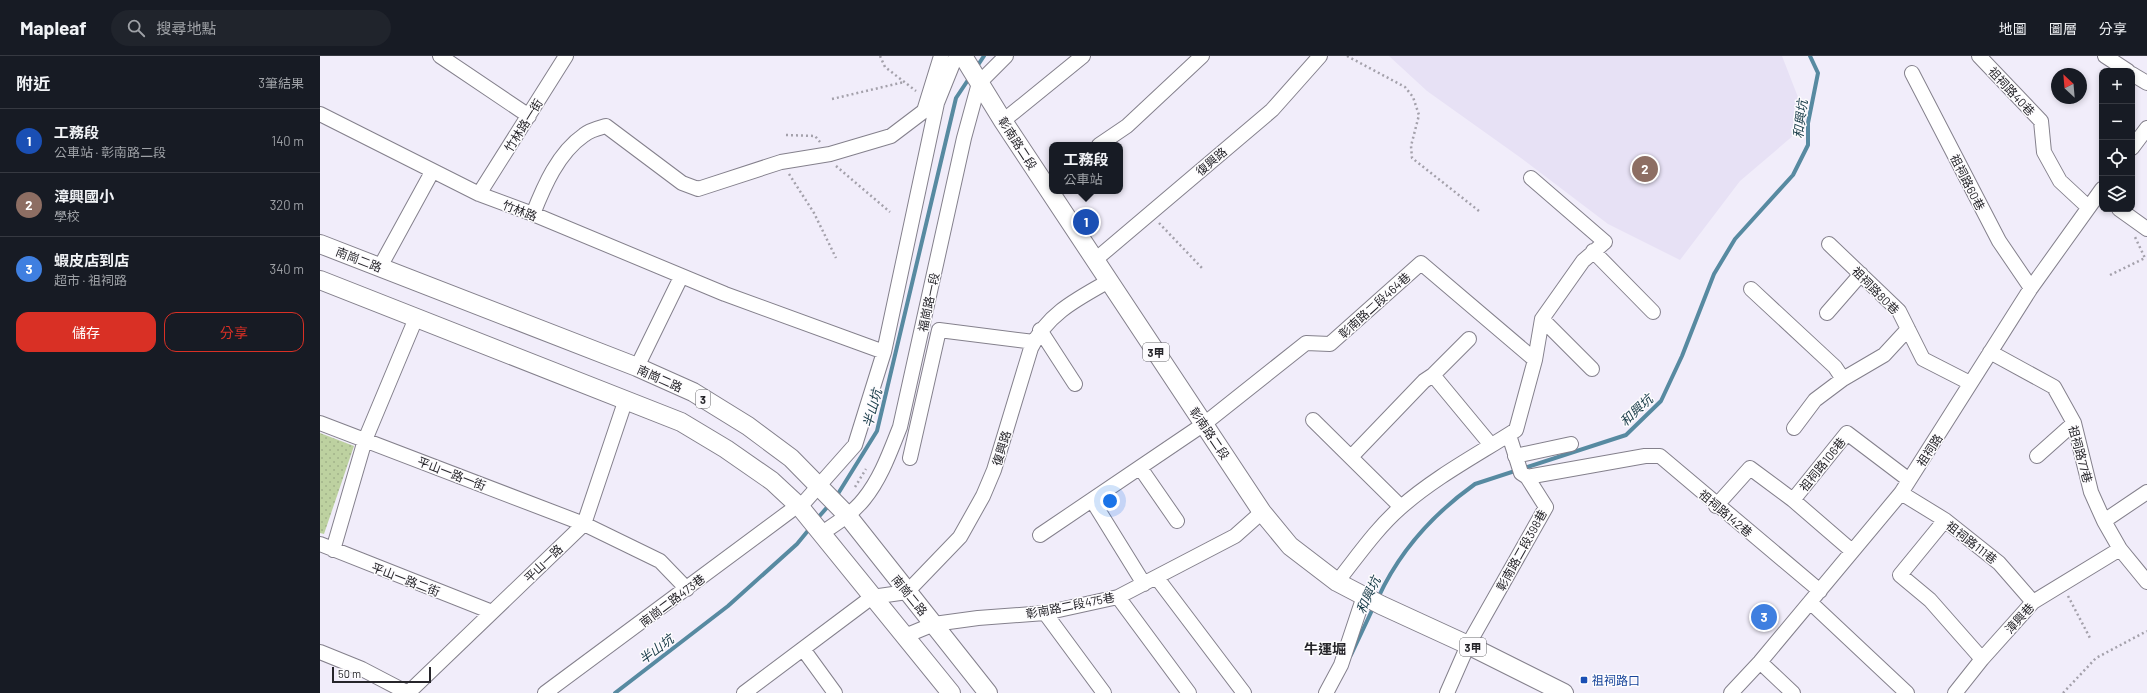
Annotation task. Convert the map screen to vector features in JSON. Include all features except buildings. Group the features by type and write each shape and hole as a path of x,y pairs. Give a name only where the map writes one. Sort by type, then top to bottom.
{"main road":[{"name":"彰南路二段","path":"967,66 1003,121 1048,180"},
{"name":"彰南路二段","path":"1056,194 1095,260 1262,512 1290,546 1337,582 1564,693"},
{"name":"南崗二路","path":"320,244 637,367 693,392 748,426 791,458 820,486 847,516 988,693"},
{"path":"320,280 626,399 680,422 726,449 772,481 800,507 951,693"}],"street":[{"path":"440,56 529,116"},
{"name":"竹林路一街","path":"479,194 566,56"},
{"path":"533,214 544,186 569,147 585,134 606,126 682,183 698,190 781,162 830,154 892,136 924,111 941,56"},
{"name":"福崗路一段","path":"800,507 855,445 884,352 937,103 967,66 1006,56"},
{"path":"1003,121 1083,56"},
{"path":"1103,142 1127,126 1202,56"},
{"name":"復興路","path":"1095,260 1149,212 1272,110 1320,56"},
{"name":"祖祠路40巷","path":"1979,56 2041,121 2044,152 2060,182 2088,207"},
{"path":"2105,56 2123,68"},
{"name":"福崗路一段","path":"822,533 847,516 863,500 882,472 900,427 964,138 967,66"},
{"name":"祖祠路60巷","path":"1912,73 1999,241 2031,288"},
{"path":"2135,76 2147,83"},
{"name":"竹林路","path":"320,114 432,172 479,194 533,214 681,277 884,352"},
{"path":"2135,144 2147,128"},
{"path":"380,267 432,172"},
{"path":"1337,582 1385,522 1401,507 1449,470 1516,430 1535,360 1542,319 1583,261 1605,242 1531,178"},
{"name":"祖祠路","path":"1731,693 1760,662 1901,493 2031,288 2088,207 2099,195"},
{"path":"2124,212 2145,227"},
{"name":"祖祠路80巷","path":"1829,244 1900,311 1923,359 1970,383"},
{"path":"1593,251 1653,312"},
{"name":"彰南路二段464巷","path":"1204,424 1306,344 1330,344 1421,263 1535,360"},
{"path":"1827,313 1861,274"},
{"path":"637,367 681,277"},
{"name":"復興路","path":"907,592 960,537 983,496 994,470 1037,336 1056,314 1109,281"},
{"path":"1751,289 1835,367 1843,379"},
{"path":"326,547 366,440 416,318"},
{"path":"1542,319 1592,369"},
{"path":"1794,428 1815,400 1843,379 1884,355 1908,329"},
{"path":"910,458 939,330 1037,336 1075,384"},
{"path":"1350,457 1424,381 1433,375 1469,339"},
{"name":"祖祠路77巷","path":"1990,352 2054,387 2074,423 2091,492 2104,522 2120,549 2147,582"},
{"path":"1433,375 1491,445"},
{"name":"平山一路","path":"408,693 584,524 626,399"},
{"path":"1313,420 1401,507"},
{"name":"平山一路一街","path":"320,423 584,524 660,561 687,589"},
{"path":"2037,456 2074,423"},
{"path":"1040,535 1204,424"},
{"name":"祖祠路106巷","path":"1793,500 1847,433 1909,480"},
{"name":"彰南路二段398巷","path":"1468,645 1546,507 1524,475 1515,456 1509,435"},
{"path":"1515,456 1571,444"},
{"name":"祖祠路142巷","path":"1524,475 1645,456 1660,456 1716,506 1820,591"},
{"path":"1140,468 1177,521"},
{"path":"1716,506 1750,468 1793,500 1852,551"},
{"path":"2104,522 2147,492"},
{"name":"祖祠路111巷","path":"1901,493 1945,520 1999,563 2033,602"},
{"path":"1092,500 1144,584"},
{"name":"南崗二路473巷","path":"545,693 793,509 800,507"},
{"name":"彰南路二段475巷","path":"905,636 934,624 978,618 1045,613 1118,597 1235,536 1262,512"},
{"path":"1945,520 1900,575 1930,600 1982,659"},
{"name":"平山一路二街","path":"326,547 492,612"},
{"name":"漳興巷","path":"1955,693 1982,659 2033,602 2120,549"},
{"path":"1157,578 1244,693"},
{"path":"744,693 872,597 907,592"},
{"path":"1118,597 1189,693"},
{"path":"1326,693 1372,600"},
{"path":"1810,602 1907,693"},
{"path":"1045,613 1104,693"},
{"path":"1447,693 1468,645"},
{"path":"803,649 836,693"},
{"path":"320,652 362,669 408,693"},
{"path":"1760,662 1793,693"}],"path":[{"path":"880,56 885,67 928,99"},
{"path":"1348,56 1405,87 1413,97 1418,115 1411,146 1412,158 1480,211"},
{"path":"832,99 904,82"},
{"path":"786,136 815,136 830,154 838,169 890,212"},
{"path":"781,162 814,214 836,258"},
{"path":"1149,212 1202,268"},
{"path":"2110,275 2145,258 2134,236 2145,227"},
{"path":"2062,585 2091,640"},
{"path":"2063,693 2096,658 2147,631"}],"shaded area":[{"path":"1389,56 1782,56 1808,123 1740,181 1680,260 1608,224 1521,158 1427,91"}],"green space":[{"path":"320,433 354,446 324,534 320,533"}],"waterway":[{"name":"半山坑","path":"976,68 984,56"},
{"name":"和興坑","path":"1378,598 1396,565 1419,535 1445,508 1475,484 1626,435 1661,401 1682,356 1714,274 1735,239 1793,175 1808,145 1808,123 1818,73 1810,56"},
{"name":"半山坑","path":"836,497 877,431 956,98 970,77"},
{"name":"半山坑","path":"816,520 830,504"},
{"name":"半山坑","path":"615,693 728,606 797,544 811,527"},
{"name":"和興坑","path":"1351,655 1374,606"}],"place":[{"name":"漳興國小","path":"1645,169"},
{"name":"工務段","path":"1086,222"},
{"name":"蝦皮店到店","path":"1764,617"},
{"name":"祖祠路口","path":"1584,680"}],"district":[{"name":"牛運堀","path":"1325,648"}]}
